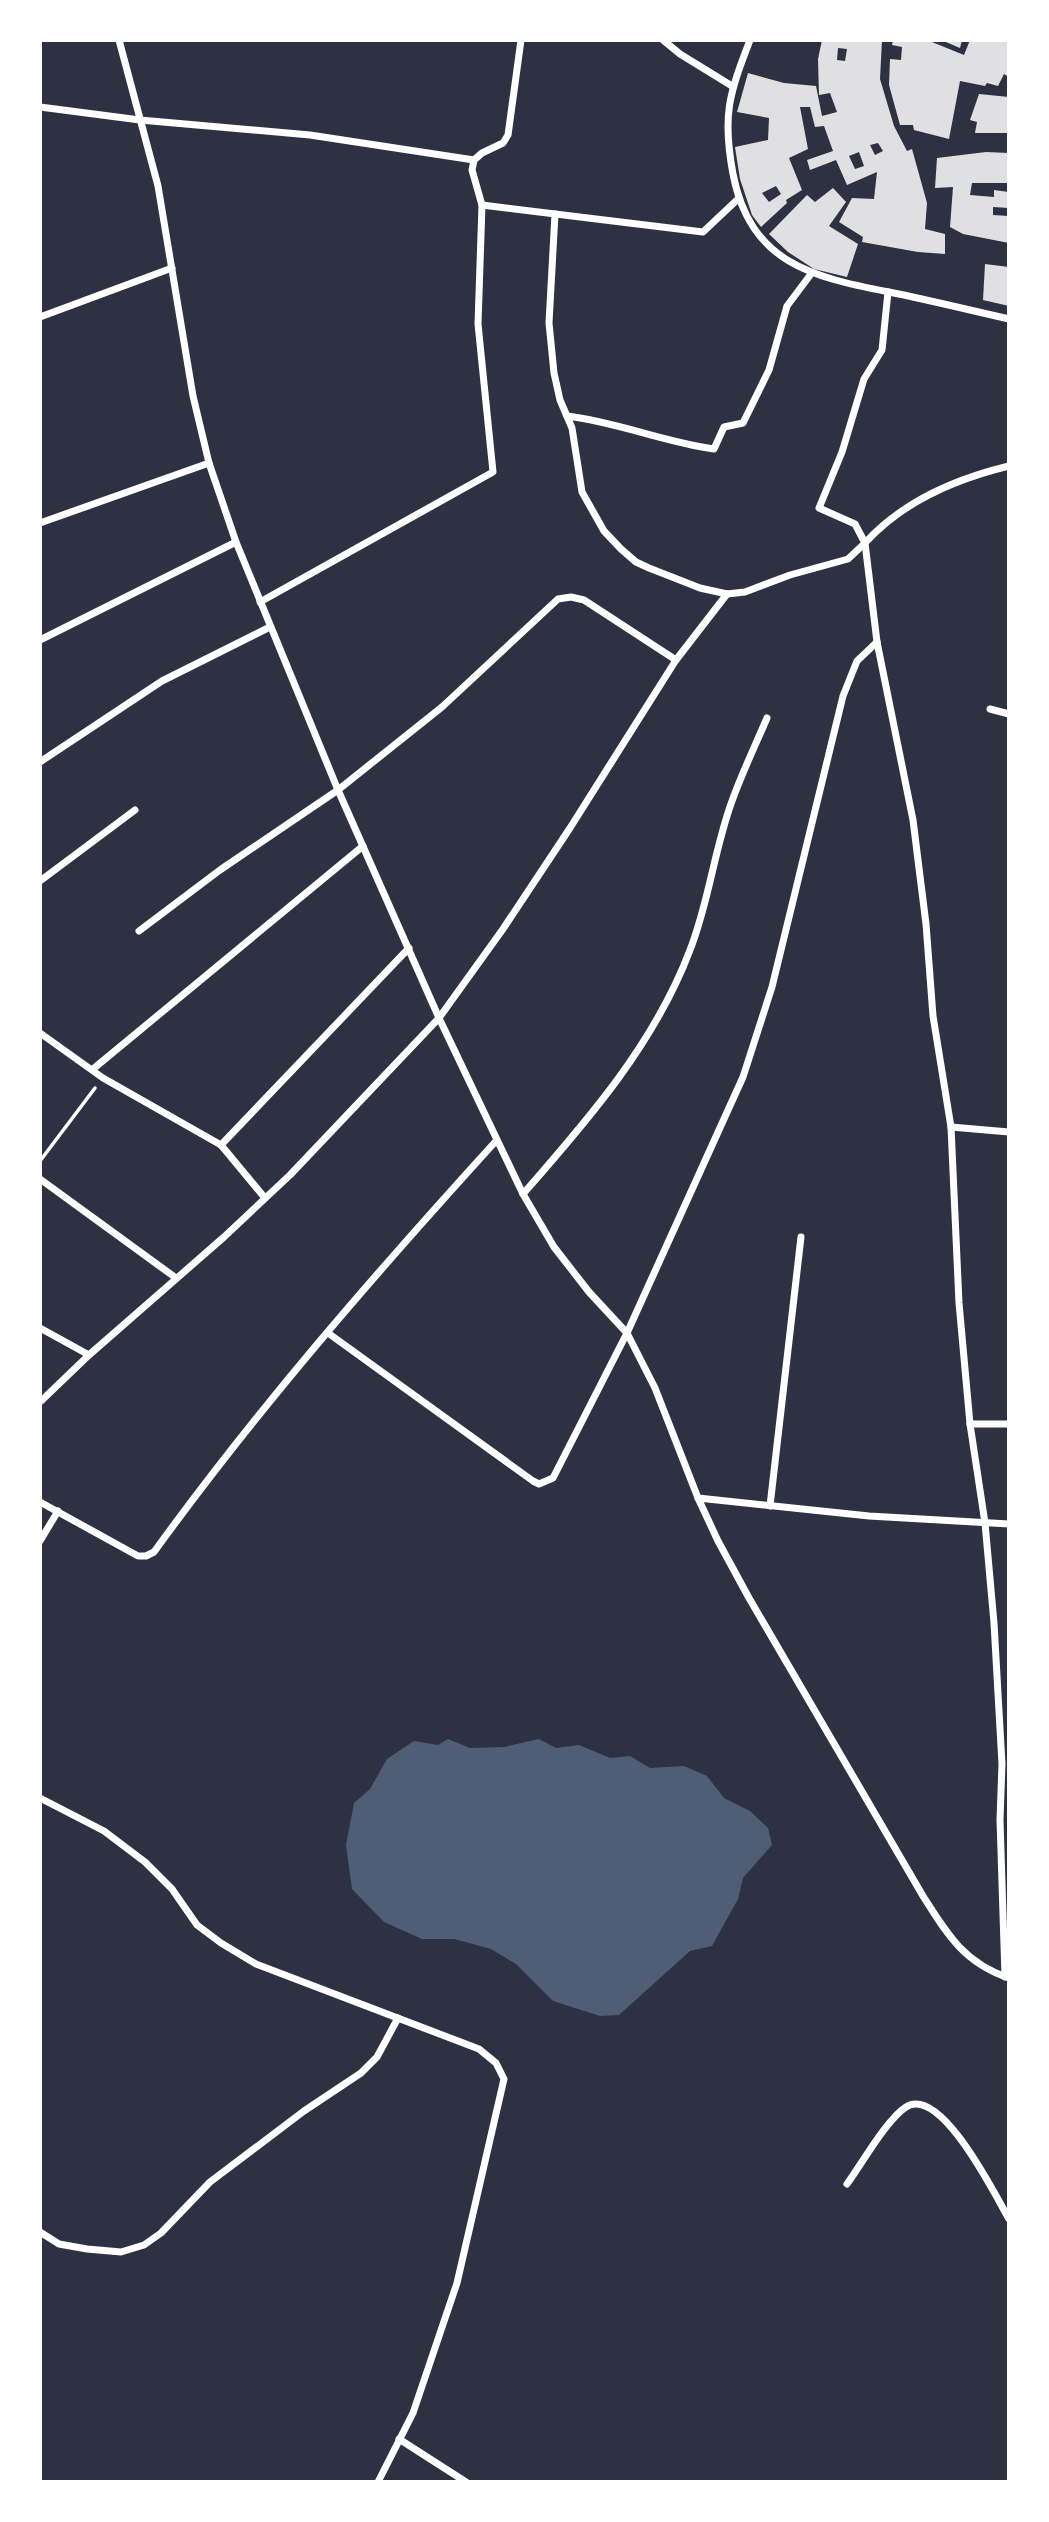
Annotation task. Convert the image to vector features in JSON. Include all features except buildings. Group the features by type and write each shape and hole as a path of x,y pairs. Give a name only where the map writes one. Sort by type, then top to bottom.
{"street":[{"path":"119,40 158,186 192,396 209,463 236,542 270,627 338,790 439,1017 496,1141 554,1247 589,1292 627,1333 655,1388 698,1498 749,1598 946,1931 964,1954 984,1968 1007,1978 1000,1820 1005,1764 994,1622 985,1523 970,1424 959,1303 951,1127 933,1016 926,925 913,820 877,642 865,543 855,524 819,508 842,452 864,379 881,350 888,292"},
{"path":"260,602 493,472 478,324 482,205 472,170 474,160 503,143 508,135 521,40"},
{"path":"663,40 680,54 732,86"},
{"path":"750,40 732,86 726,128 738,199 760,237 777,253 811,274 849,286 1009,319"},
{"path":"40,107 140,120 310,135 474,160"},
{"path":"482,205 703,232 738,199"},
{"path":"555,214 549,323 560,400 575,443 582,492 604,531 636,562 700,587 727,594 746,592 790,575 848,559 882,524 901,509 981,473 1009,466"},
{"path":"40,317 172,268"},
{"path":"567,416 586,418 682,444 714,449 723,427 743,423 769,370 787,306 811,274"},
{"path":"40,523 209,463"},
{"path":"40,640 236,542"},
{"path":"40,1402 290,1175 439,1017 503,929 676,660 727,594"},
{"path":"139,931 219,870 338,790 442,707 558,599 571,597 584,600 676,660"},
{"path":"40,762 162,681 270,627"},
{"path":"328,1333 539,1484 553,1478 627,1333 743,1077 772,986 844,696 857,661 877,642"},
{"path":"990,709 1009,714"},
{"path":"523,1194 572,1139 634,1056 665,1007 690,951 703,911 731,802 767,718"},
{"path":"40,881 135,810"},
{"path":"93,1069 363,846"},
{"path":"221,1145 409,948"},
{"path":"40,1033 103,1077 221,1145 265,1198"},
{"path":"951,1127 1009,1132"},
{"path":"40,1502 138,1556 155,1552 214,1470 386,1262 496,1141"},
{"path":"40,1179 176,1278"},
{"path":"769,1506 801,1237"},
{"path":"40,1328 89,1355"},
{"path":"970,1424 1009,1424"},
{"path":"698,1498 869,1516 1009,1524"},
{"path":"40,1541 58,1511"},
{"path":"40,1798 104,1831 145,1862 172,1889 197,1924 256,1964 479,2049 496,2063 504,2079 457,2283 413,2413 378,2482"},
{"path":"40,2232 59,2244 87,2249 121,2252 144,2245 162,2233 209,2182 304,2111 361,2073 377,2057 398,2018"},
{"path":"847,2184 897,2115 907,2106 916,2103 926,2105 944,2121 971,2154 1009,2219"},
{"path":"399,2439 466,2482"}],"path":[{"path":"40,1161 103,1077"}],"water":[{"path":"448,1739 470,1748 504,1747 539,1739 556,1748 579,1745 610,1758 630,1756 650,1768 684,1766 707,1776 724,1798 750,1811 768,1828 772,1845 743,1878 738,1899 712,1946 690,1951 619,2015 600,2016 553,2001 516,1964 491,1949 454,1939 422,1939 384,1922 352,1889 346,1845 354,1803 370,1789 387,1759 414,1741 438,1745"}]}
